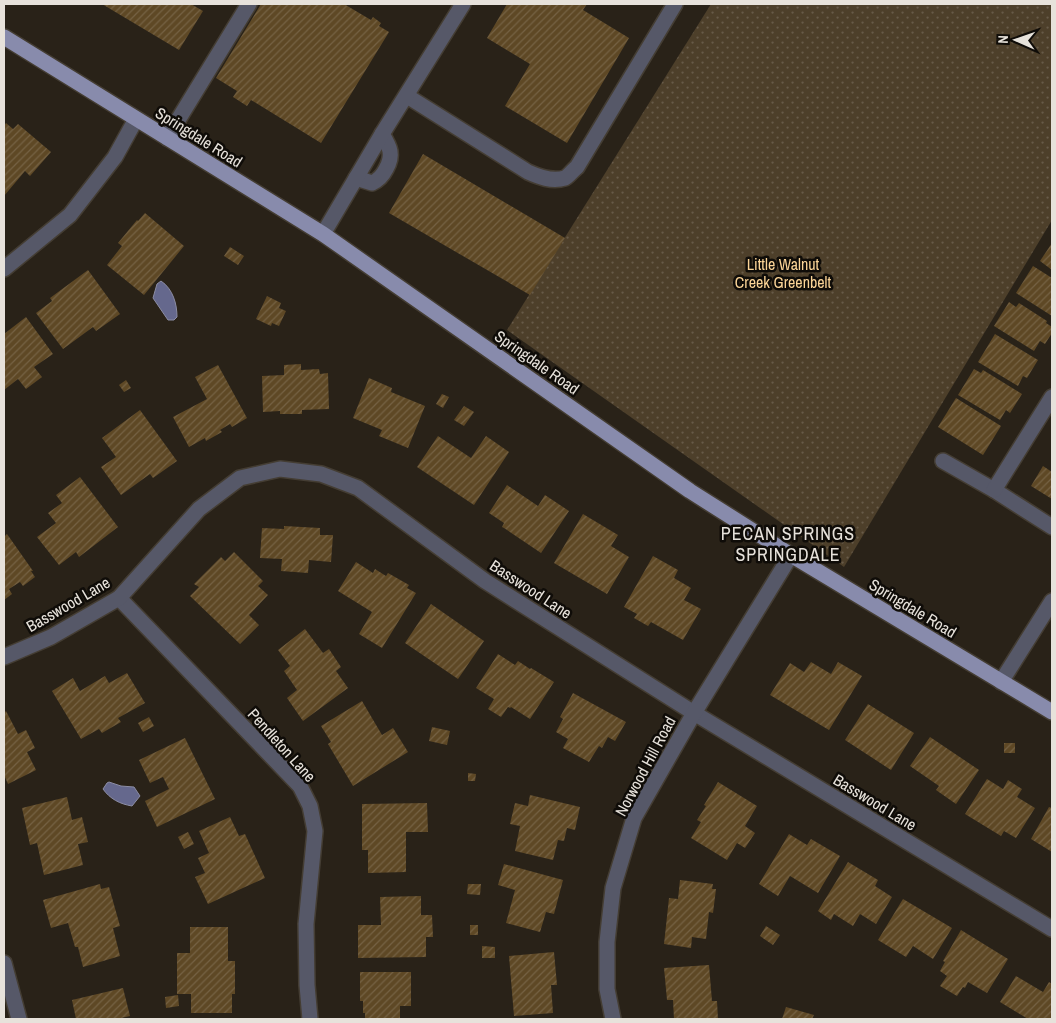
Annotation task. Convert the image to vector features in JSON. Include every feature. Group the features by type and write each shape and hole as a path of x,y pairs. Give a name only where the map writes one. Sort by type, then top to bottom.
{"main road":[{"name":"Springdale Road","path":"4,37 323,234 690,491 791,555 1052,712"}],"street":[{"path":"167,138 249,4"},
{"path":"323,234 382,134 463,4"},
{"path":"407,96 528,172 540,178 555,179 566,177 577,167 674,4"},
{"path":"4,269 70,216 115,157 136,119"},
{"path":"356,178 372,183 384,173 391,160 391,155 388,143 382,134"},
{"path":"994,490 1052,396"},
{"path":"943,461 994,490 1052,527"},
{"name":"Basswood Lane","path":"4,657 51,637 119,598 199,509 240,478 280,469 322,474 358,488 485,581 694,713 1052,929"},
{"name":"Norwood Hill Road","path":"613,1019 607,989 607,942 613,888 634,818 694,713 791,555"},
{"name":"Pendleton Lane","path":"119,598 300,786 310,806 315,831 306,924 307,985 310,1019"},
{"path":"1001,682 1052,601"},
{"path":"4,963 19,1019"}],"green space":[{"name":"Little Walnut Creek Greenbelt","path":"711,4 1052,4 1052,220 844,567 507,330"}],"water":[{"path":"161,281 169,288 173,297 177,317 174,320 168,320 153,298 157,284"},
{"path":"109,782 121,786 134,787 140,796 132,806 119,802 109,796 103,789"}],"building":[{"path":"102,4 191,4 203,11 179,50"},
{"path":"261,4 344,4 371,20 373,17 381,23 379,26 389,32 321,143 251,100 247,106 233,97 237,91 216,78"},
{"path":"507,4 587,4 583,10 629,38 567,143 505,106 530,64 487,38"},
{"path":"6,123 13,129 18,124 51,152 30,176 25,171 4,196 4,126"},
{"path":"423,154 565,238 530,295 389,213"},
{"path":"145,213 184,246 144,295 107,265 122,246 118,243"},
{"path":"1052,243 1052,270 1040,261"},
{"path":"230,247 244,256 238,265 224,256"},
{"path":"1033,266 1052,278 1052,316 1016,293"},
{"path":"88,270 120,314 96,331 93,327 63,349 36,313 52,301 50,298"},
{"path":"267,296 281,303 279,308 286,311 279,326 272,323 271,326 256,319"},
{"path":"1009,302 1016,307 1019,303 1047,321 1046,323 1052,327 1052,333 1045,344 1040,341 1034,351 994,326"},
{"path":"26,317 53,354 34,367 42,377 26,389 18,379 4,390 4,334"},
{"path":"995,334 1038,360 1027,378 1023,376 1018,386 978,362"},
{"path":"301,364 301,370 319,369 320,374 328,373 329,409 302,410 302,414 280,414 280,411 263,412 262,376 284,375 284,365"},
{"path":"218,365 247,418 232,427 230,424 220,430 222,432 206,441 205,438 189,447 173,417 207,399 195,377"},
{"path":"974,369 981,373 983,370 1022,394 1010,413 1006,410 1000,420 958,395"},
{"path":"369,378 392,388 391,392 425,406 408,448 379,436 382,430 353,418"},
{"path":"126,380 131,388 124,392 119,385"},
{"path":"442,394 449,397 443,408 436,404"},
{"path":"956,398 1001,426 983,455 938,427"},
{"path":"464,406 474,412 464,426 454,420"},
{"path":"140,410 177,461 153,478 150,474 121,495 101,467 116,457 102,438"},
{"path":"438,436 471,458 486,436 509,452 474,505 417,467"},
{"path":"1043,466 1052,472 1052,499 1031,486"},
{"path":"80,477 118,527 79,557 76,552 59,565 37,537 56,523 48,513 62,503 56,495"},
{"path":"507,485 538,506 545,495 569,511 541,553 502,527 504,523 489,513"},
{"path":"583,514 618,535 611,546 629,557 607,594 554,563"},
{"path":"284,526 320,528 320,535 333,535 331,562 309,560 308,573 281,571 282,559 260,558 262,528 284,529"},
{"path":"7,534 33,571 31,571 35,577 23,586 20,582 9,589 12,594 4,600 4,537"},
{"path":"234,552 263,581 258,586 268,595 249,615 259,625 240,644 190,596 199,587 194,584 221,557 225,561"},
{"path":"653,556 678,570 674,578 691,588 684,600 701,609 683,640 651,622 648,626 634,618 637,614 624,607"},
{"path":"356,562 373,573 375,569 386,576 388,573 409,585 407,588 416,593 382,648 359,634 372,612 338,591"},
{"path":"431,604 484,641 458,679 405,643"},
{"path":"305,629 323,653 329,649 341,667 336,671 348,688 303,721 287,698 297,690 284,671 290,666 278,650"},
{"path":"498,654 515,665 518,661 554,682 530,719 511,707 508,707 501,717 488,709 494,699 476,688"},
{"path":"811,662 831,674 838,662 862,676 829,730 770,695 790,663 804,672"},
{"path":"127,673 145,703 118,718 121,722 102,733 99,729 81,739 52,691 73,678 80,691 105,676 109,683"},
{"path":"573,693 626,722 615,741 608,737 602,748 599,746 589,762 563,748 568,739 556,732 563,719 560,717"},
{"path":"362,701 382,735 393,728 408,752 353,786 328,744 331,742 321,726"},
{"path":"868,704 914,733 891,770 845,740"},
{"path":"6,711 18,734 26,730 35,748 27,752 36,770 8,784 4,775 4,713"},
{"path":"149,717 154,726 143,732 138,723"},
{"path":"432,727 450,731 447,745 429,741"},
{"path":"930,737 979,770 956,804 936,790 939,786 910,766"},
{"path":"185,738 215,799 157,827 145,801 169,789 163,777 150,783 139,760"},
{"path":"1004,743 1015,743 1015,753 1004,753"},
{"path":"468,773 476,774 475,781 468,781"},
{"path":"987,779 1003,789 1008,780 1022,789 1017,797 1035,808 1016,838 1004,831 1001,836 965,814"},
{"path":"718,782 757,806 745,826 755,833 745,848 737,843 727,860 691,838 701,822 697,820 706,806 704,805"},
{"path":"530,795 580,807 575,830 567,828 564,841 558,840 553,860 515,851 520,826 510,824 515,803 528,806"},
{"path":"67,797 72,820 82,817 88,842 78,844 83,865 44,875 37,843 30,845 22,808"},
{"path":"427,803 428,832 406,832 406,872 368,873 368,850 362,850 362,804"},
{"path":"1049,807 1052,808 1052,852 1031,839"},
{"path":"230,817 239,836 245,834 265,878 208,904 195,877 205,873 198,858 209,853 199,831"},
{"path":"188,832 194,844 184,849 178,837"},
{"path":"789,834 807,845 811,839 840,856 818,893 790,876 778,896 759,884"},
{"path":"848,862 878,880 875,886 892,897 876,924 860,914 853,926 834,914 831,920 818,911"},
{"path":"504,864 563,880 554,914 546,912 540,932 506,923 515,890 498,885"},
{"path":"680,880 713,884 712,889 716,889 713,913 709,912 706,939 692,937 691,948 664,944 669,898 678,899"},
{"path":"100,884 101,889 109,887 120,926 113,928 120,956 83,967 78,947 75,947 68,923 51,928 43,900"},
{"path":"468,884 481,884 480,895 467,894"},
{"path":"421,896 421,915 432,915 433,937 426,937 426,957 358,958 358,925 381,925 380,897"},
{"path":"903,899 952,928 933,959 913,946 906,957 878,940"},
{"path":"470,925 478,925 478,935 470,935"},
{"path":"766,926 780,935 773,945 760,936"},
{"path":"190,927 228,927 228,961 235,961 235,994 232,994 232,1013 191,1013 191,994 177,994 177,953 190,953"},
{"path":"961,930 1008,959 987,993 968,982 957,996 940,986 947,976 940,971 945,962 943,961"},
{"path":"482,946 495,947 495,958 482,958"},
{"path":"554,952 557,985 551,985 553,1013 514,1016 509,956"},
{"path":"709,965 712,1001 717,1001 718,1019 674,1019 673,1000 667,1000 664,968"},
{"path":"360,972 411,972 411,1006 400,1006 400,1019 365,1019 363,1001 360,1001"},
{"path":"1016,976 1043,992 1049,982 1052,984 1052,1019 1028,1019 1000,1002"},
{"path":"123,988 130,1016 117,1019 76,1019 72,1000"},
{"path":"178,995 179,1006 166,1008 165,997"},
{"path":"786,1007 814,1015 812,1019 782,1019"}],"district":[{"name":"PECAN SPRINGS SPRINGDALE","path":"788,544"}]}
